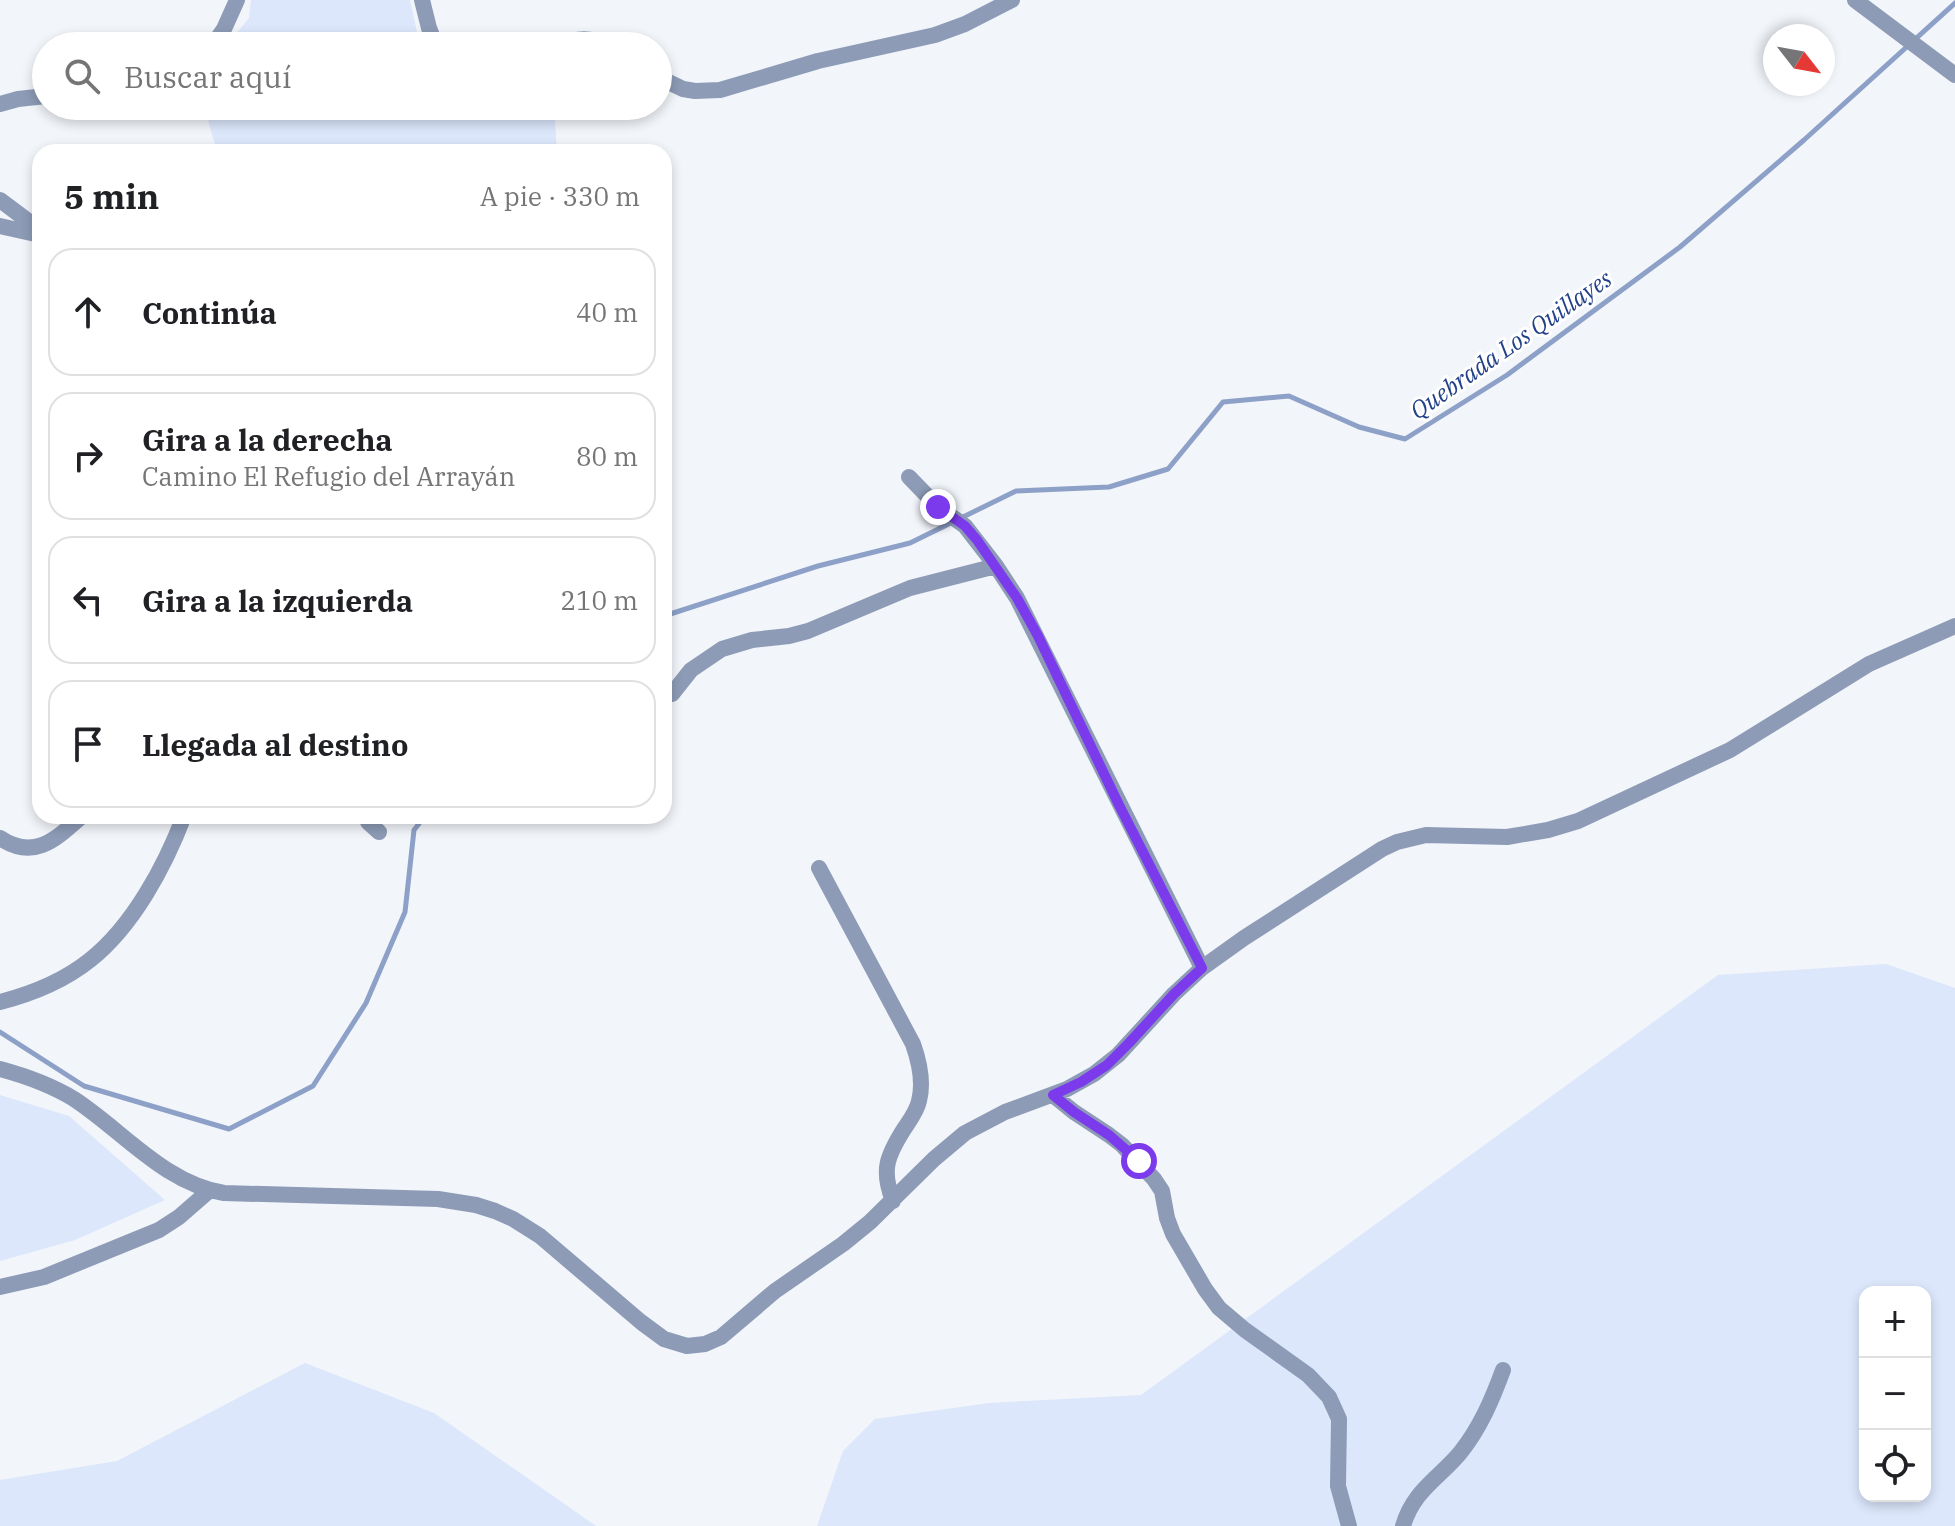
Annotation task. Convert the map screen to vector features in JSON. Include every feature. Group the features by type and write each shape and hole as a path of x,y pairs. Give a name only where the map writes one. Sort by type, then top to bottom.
{"street":[{"path":"222,32 237,0"},
{"path":"422,0 431,32"},
{"path":"672,84 695,91 720,90 818,61 935,35 965,24 1012,0"},
{"path":"1855,0 1955,75"},
{"path":"0,104 32,98"},
{"path":"0,200 32,226"},
{"path":"0,226 32,232"},
{"path":"909,477 938,507 965,526 1017,598 1202,968"},
{"path":"672,694 691,670 722,649 752,640 808,631 910,588 996,566"},
{"path":"0,1069 64,1093 168,1170 210,1190 224,1193 438,1199 495,1211 540,1236 656,1333 673,1343 691,1346 705,1344 721,1337 775,1291 852,1237 965,1133 1005,1112 1081,1082 1107,1065 1202,968 1382,849 1412,837 1440,834 1507,837 1578,821 1730,750 1869,664 1955,626"},
{"path":"0,838 22,848 37,847 72,824"},
{"path":"0,1002 71,972 89,961 110,941 154,880 181,824"},
{"path":"370,824 379,832"},
{"path":"819,868 918,1058 921,1072 919,1101 886,1165 886,1179 893,1201"},
{"path":"1053,1095 1122,1145 1154,1179 1162,1191 1173,1234 1219,1308 1308,1375 1329,1397 1339,1419 1338,1486 1349,1526"},
{"path":"0,1287 44,1277 159,1230 210,1190"},
{"path":"1403,1526 1416,1498 1472,1437 1492,1401 1503,1370"}],"shaded area":[{"path":"251,0 410,0 417,32 238,32 249,18"},
{"path":"208,120 555,120 556,144 215,144"},
{"path":"1886,964 1955,988 1955,1526 817,1526 843,1451 875,1419 989,1403 1141,1395 1718,975"},
{"path":"0,1095 69,1116 165,1200 75,1240 0,1261"},
{"path":"305,1363 434,1413 596,1526 0,1526 0,1480 117,1461"}],"waterway":[{"name":"Quebrada Los Quillayes","path":"672,613 818,566 910,543 1016,491 1109,487 1168,469 1223,402 1289,396 1359,427 1405,439 1507,375 1680,247 1955,3"},
{"name":"Quebrada Los Quillayes","path":"0,1032 84,1086 229,1129 313,1086 366,1003 405,912 414,830 419,824"}],"route":[{"path":"938,507 965,526 1017,598 1202,968 1107,1065 1053,1095 1139,1161"}]}
